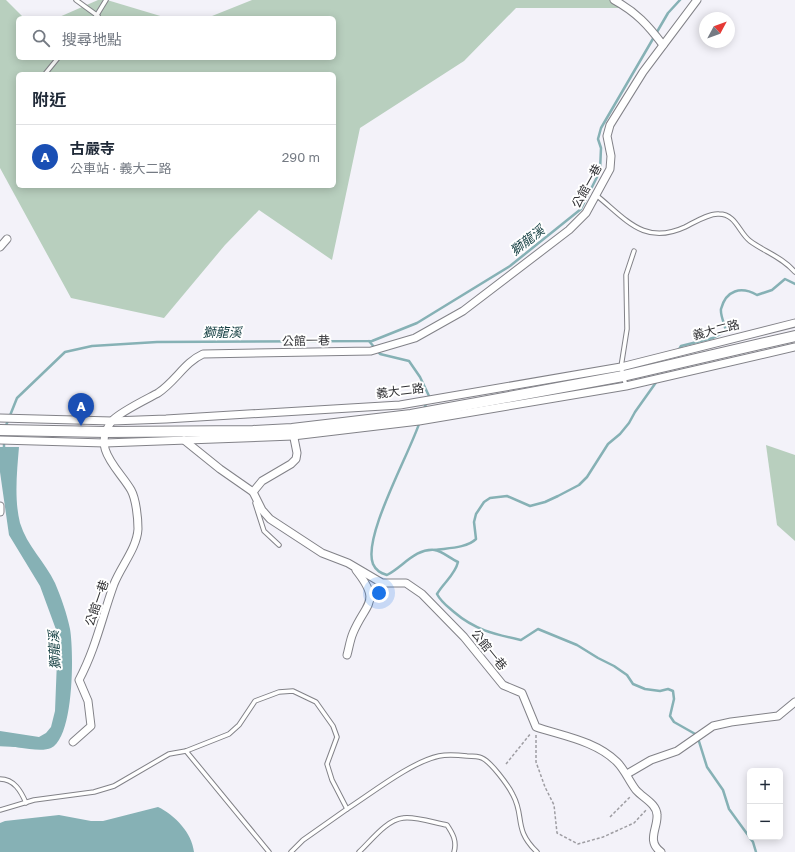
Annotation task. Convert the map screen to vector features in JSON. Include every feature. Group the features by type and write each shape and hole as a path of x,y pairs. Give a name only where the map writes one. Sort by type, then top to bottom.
{"street":[{"path":"614,0 631,9 652,30 661,42"},
{"name":"公館一巷","path":"73,742 90,726 88,701 79,680 90,659 114,583 130,554 138,529 131,490 104,452 106,432 112,421 160,392 174,380 194,358 203,354 371,351 415,338 463,311 569,230 586,213 610,169 611,156 607,136 610,125 661,42 697,0"},
{"path":"0,247 8,239"},
{"name":"義大二路","path":"623,377 795,323"},
{"name":"義大二路","path":"0,418 112,421 400,406 623,377 795,336"},
{"name":"義大二路","path":"0,430 25,436 105,443 184,440 293,433 412,415 795,347"},
{"name":"公館一巷","path":"173,431 220,470 253,492 262,510 276,524 322,553 348,563 382,583 406,583 422,594 464,637 503,685 522,693 536,727"},
{"name":"義大二路","path":"0,440 25,436 106,432 173,431 293,433"},
{"path":"253,492 262,481 291,464 296,459 297,453 293,433"},
{"path":"0,506 0,512"},
{"path":"347,655 352,634 370,604 366,582 348,563"},
{"path":"626,774 651,760 677,751 713,726 731,722 778,716 795,702"},
{"path":"536,727 601,749 617,762 637,790 652,804 657,814 653,838 658,850 661,852"}],"lane":[{"path":"76,0 95,16"},
{"path":"97,16 106,0"},
{"path":"47,72 56,60"},
{"path":"596,195 639,230 660,235 680,229 719,213 728,216 749,240 787,263 795,272"},
{"path":"623,377 627,329 626,275 634,251"},
{"path":"253,492 259,520 264,531 279,545"},
{"path":"0,810 64,795 94,792 114,786 169,754 186,751 229,734 239,726 254,701 278,692 293,691 316,702 333,726 337,737 327,764 337,790 347,808"},
{"path":"186,751 270,852"},
{"path":"291,852 303,840 347,808 404,773 432,758 458,755 482,758 493,767 513,794 517,804 522,834 528,844 536,852"},
{"path":"0,779 6,779 21,789 26,803"},
{"path":"359,852 386,827 396,820 405,817 447,826 454,836 456,843 454,852"}],"path":[{"path":"506,764 536,727"},
{"path":"536,727 536,762 544,787 554,805 557,833 578,844 602,837 634,823 652,804"},
{"path":"610,817 637,790"}],"green space":[{"path":"0,0 6,0 22,16 16,16 16,60 336,60 336,16 212,16 252,0 615,0 621,8 516,8 464,61 360,128 332,260 259,210 225,245 164,318 71,298 0,168"},
{"path":"98,0 107,0 160,16 62,16"},
{"path":"766,445 795,455 795,541 777,525"}],"water":[{"name":"獅龍溪","path":"0,447 19,447 17,504 20,523 27,539 55,583 64,606 70,629 72,674 68,712 59,741 51,748 40,750 0,744 0,731 39,737 46,733 51,727 55,711 58,635 40,586 9,535 0,472"},
{"path":"158,807 171,815 182,825 190,838 194,852 0,852 0,823 5,821 59,815 91,821 103,821"}],"waterway":[{"name":"獅龍溪","path":"5,428 17,398 65,352 92,346 157,342 372,341 417,323 510,266 581,209 600,171 601,148 598,139 601,128 668,13 680,0"},
{"path":"678,351 681,346 713,338 726,331 721,309 723,303 730,294 740,290 757,295 772,290 785,279 795,284"},
{"path":"369,341 380,354 409,361 420,377 429,396 424,409"},
{"path":"435,550 462,546 476,539 474,522 476,514 484,502 490,498 507,496 530,506 545,502 579,485 587,477 608,444 620,434 629,423 657,381"},
{"path":"420,421 374,534 371,551 373,564 377,570 387,575 421,552 435,550 444,553 458,562 452,575 437,594 447,606 470,623 493,633 521,640 538,629 577,645 614,666 627,675 633,684 645,689 660,691 668,689 673,691 674,699 670,716 674,722 697,735 707,767 723,790 729,809 753,842 756,852"},
{"name":"獅龍溪","path":"4,432 4,449"},
{"name":"獅龍溪","path":"0,745 21,746"}],"place":[{"name":"古嚴寺","path":"81,426"}]}
